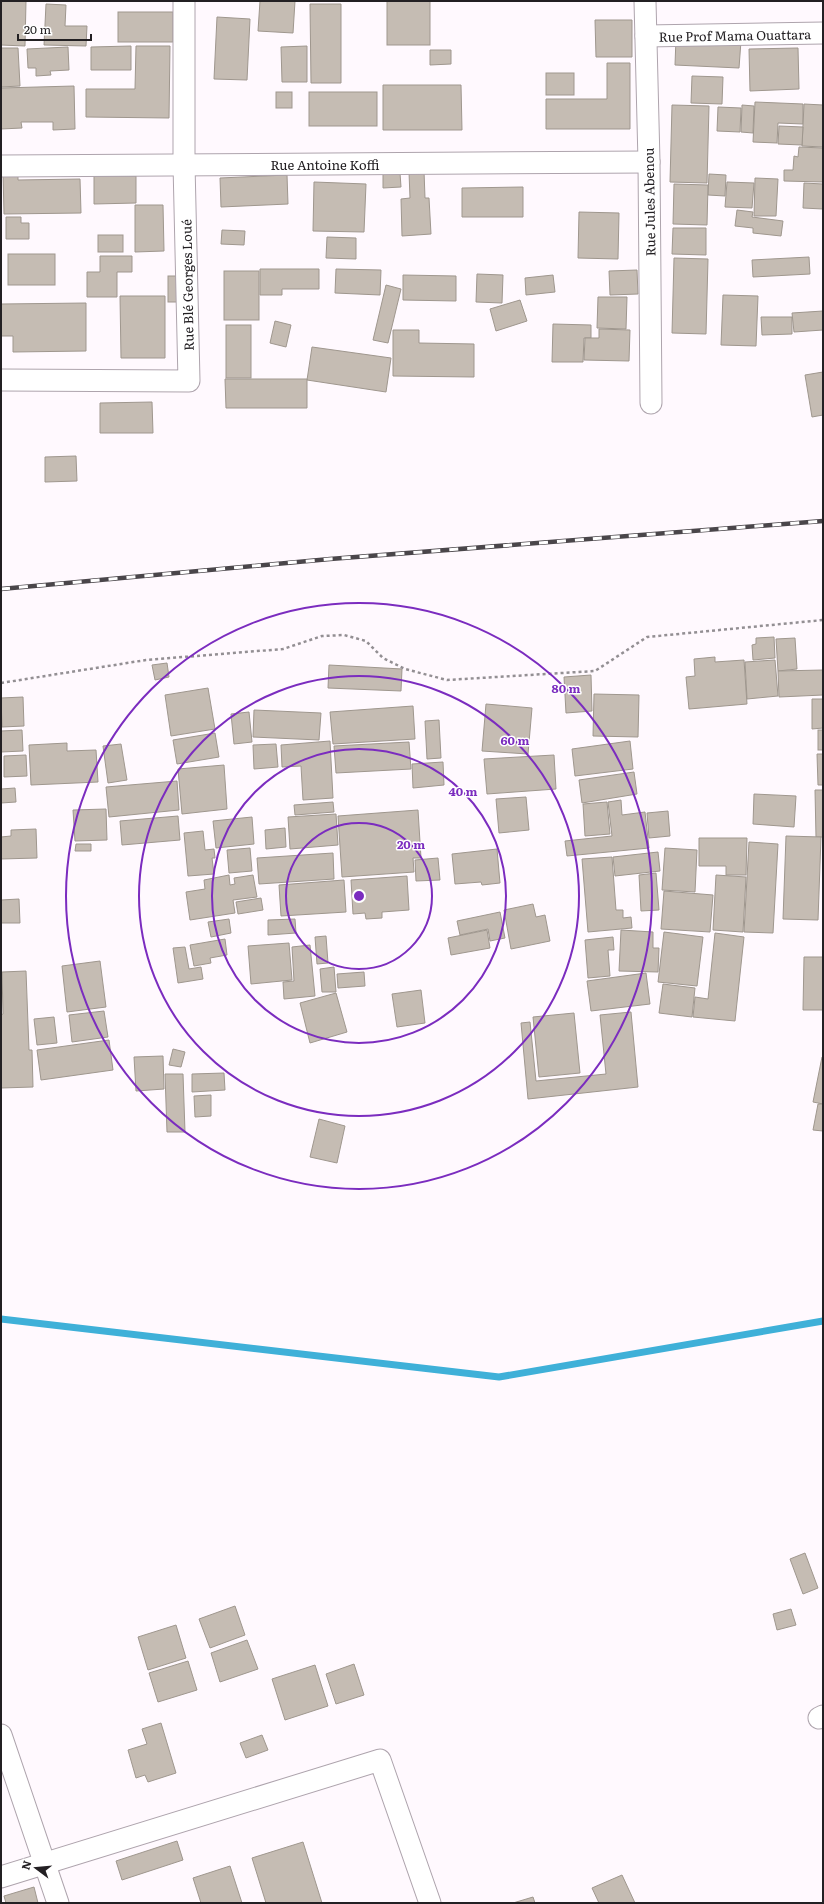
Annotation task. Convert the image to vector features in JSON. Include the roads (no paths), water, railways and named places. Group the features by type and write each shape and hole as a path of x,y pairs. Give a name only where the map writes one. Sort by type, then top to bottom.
{"street":[{"name":"Rue Blé Georges Loué","path":"1,380 189,381 184,164 184,1"},
{"name":"Rue Jules Abenou","path":"645,1 649,162 651,404"},
{"name":"Rue Prof Mama Ouattara","path":"646,36 823,33"},
{"name":"Rue Antoine Koffi","path":"1,166 649,162"},
{"path":"1,1735 58,1903"},
{"path":"1,1877 44,1862 380,1760 430,1903"}],"waterway":[{"path":"1,1319 499,1377 823,1321"}],"railway":[{"path":"1,589 330,559 823,521"}]}
